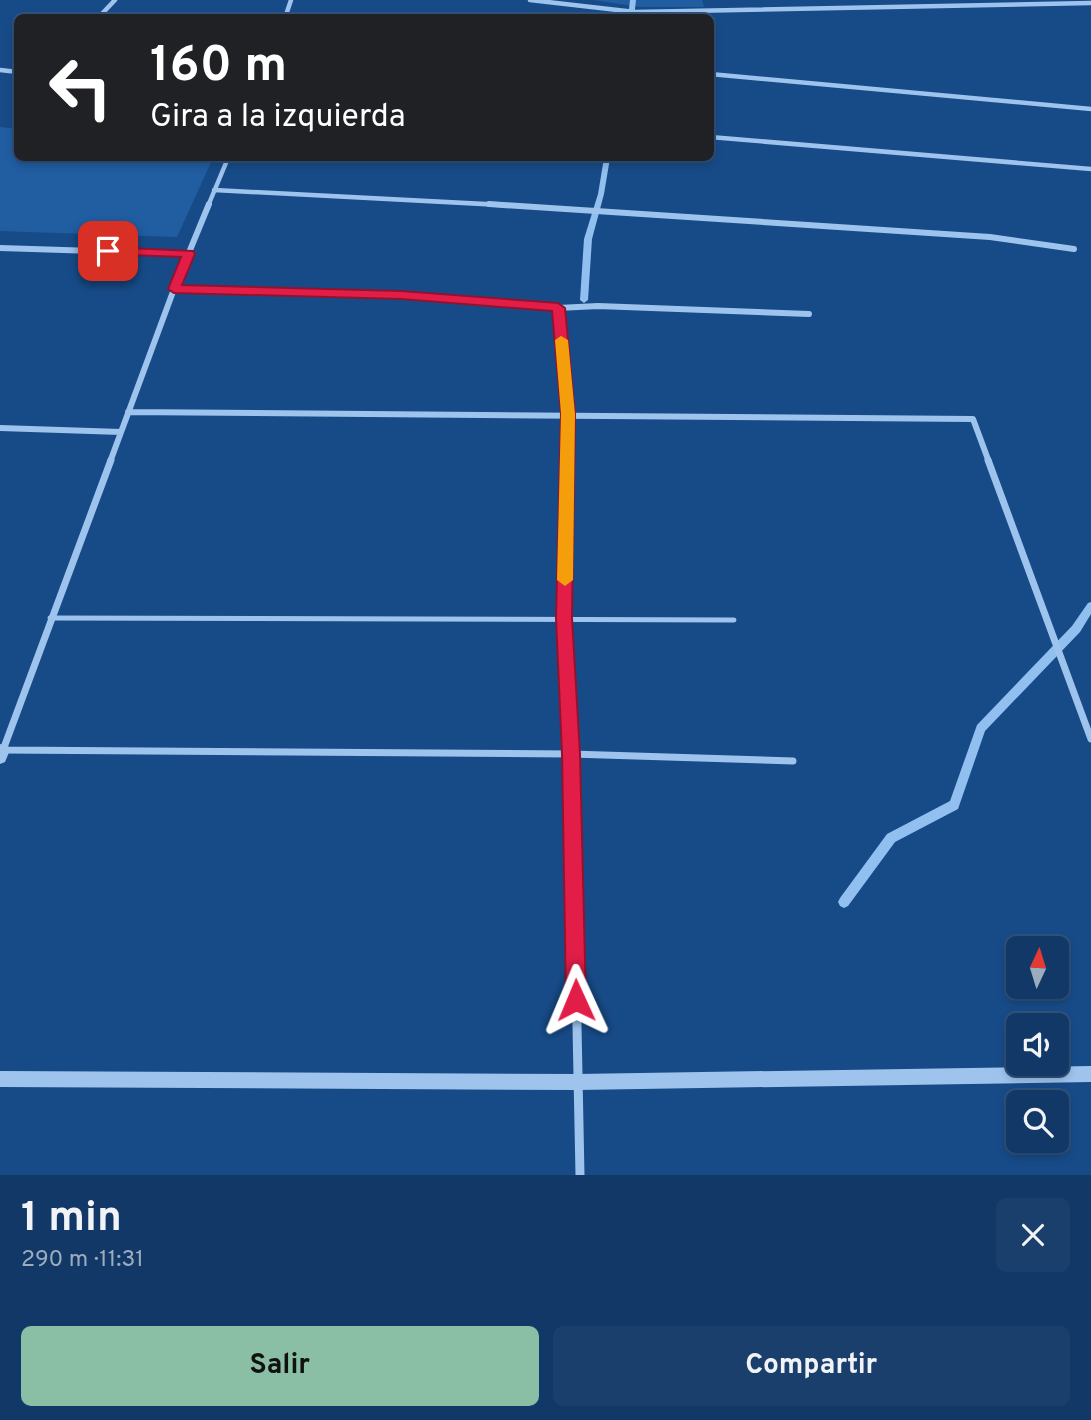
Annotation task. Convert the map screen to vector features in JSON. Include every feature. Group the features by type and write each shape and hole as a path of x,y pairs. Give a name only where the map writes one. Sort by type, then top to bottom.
{"street":[{"path":"102,14 115,0"},
{"path":"530,0 635,12 1091,4"},
{"path":"714,74 1091,109"},
{"path":"714,137 1091,169"},
{"path":"227,161 174,289 1,752 571,754 793,761"},
{"path":"214,190 632,212 990,237 1074,248"},
{"path":"0,248 189,254"},
{"path":"580,1175 571,754 564,618 568,414 558,308 598,306 809,314"},
{"path":"128,412 973,419 1091,739"},
{"path":"0,428 121,432"},
{"path":"0,1079 578,1082 1091,1074"}],"lane":[{"path":"174,289 401,295 558,308"},
{"path":"50,618 734,620"}],"shaded area":[{"path":"593,0 702,0 704,7 640,7"},
{"path":"0,127 14,129 14,161 212,161 177,237 0,231"}],"waterway":[{"path":"631,14 633,0"},
{"path":"584,300 588,239 601,194 606,161"},
{"path":"844,902 891,838 954,805 981,728 1076,629 1091,606"}],"slow traffic":[{"path":"561,340 568,414 565,580"}],"route":[{"path":"108,251 189,254 174,289 401,295 558,308 568,414 564,618 571,754 576,1000"}]}
